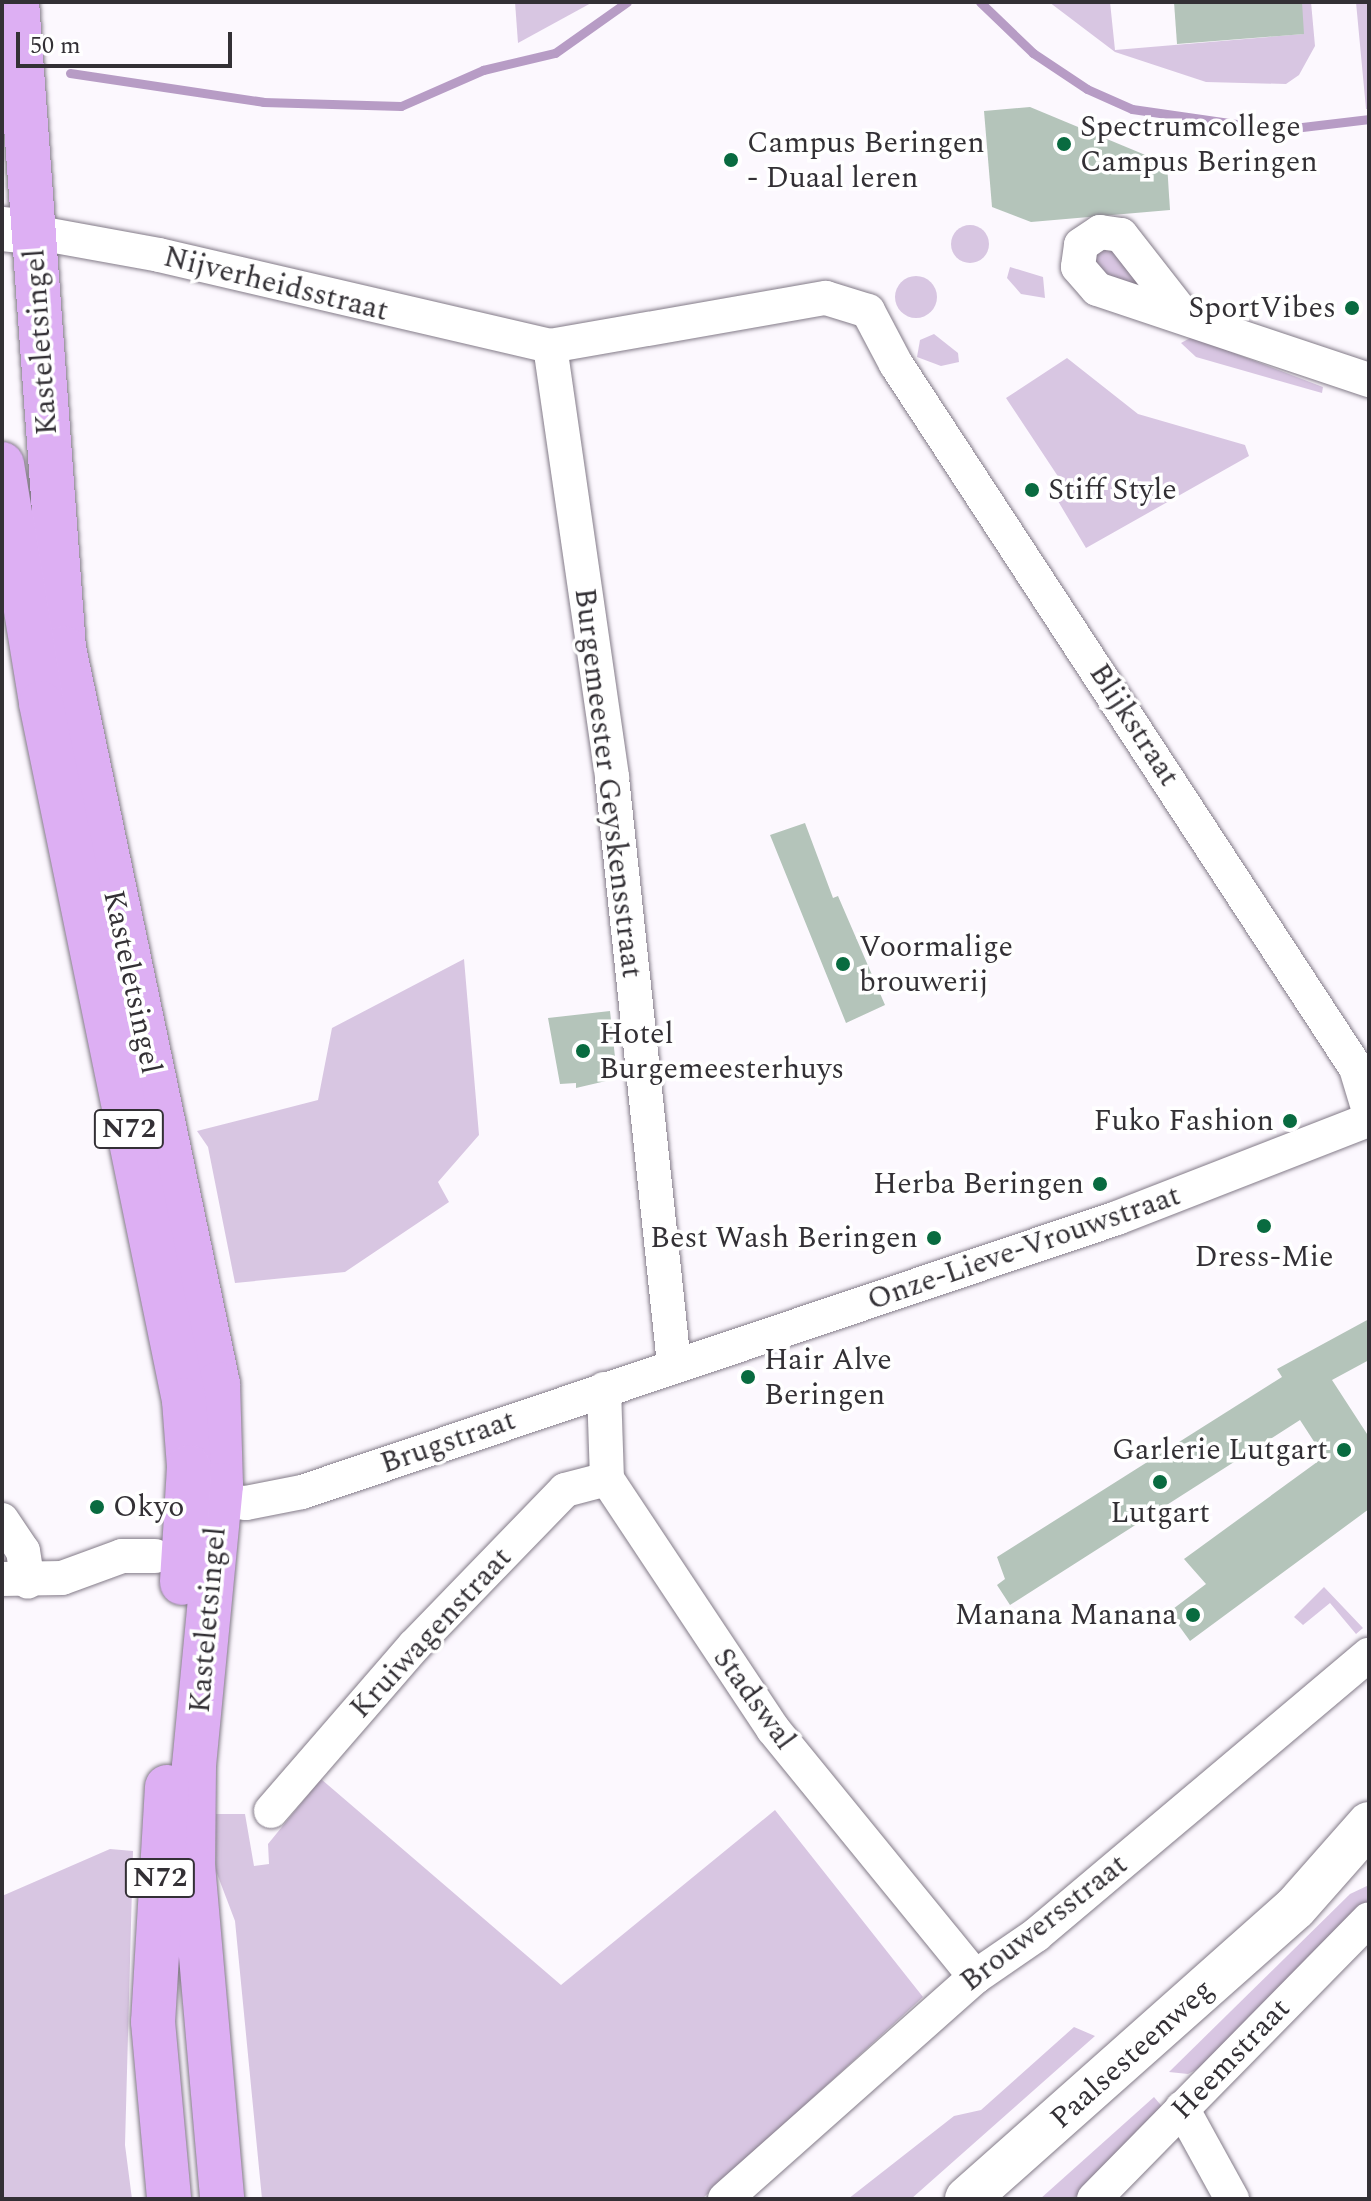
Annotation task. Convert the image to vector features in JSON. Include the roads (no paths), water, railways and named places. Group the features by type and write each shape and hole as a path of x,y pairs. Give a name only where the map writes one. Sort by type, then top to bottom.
{"main road":[{"name":"Kasteletsingel","path":"17,2 17,230 64,648 218,1384 219,1501 194,1767 193,1865 222,2199"},
{"name":"Kasteletsingel","path":"2,464 41,703 184,1400 189,1467 153,2022 169,2199"}],"street":[{"name":"Nijverheidsstraat","path":"17,230 159,255 550,346"},
{"name":"Blijkstraat","path":"550,346 826,298 868,311 887,346 1356,1068 1369,1111"},
{"path":"1182,313 1369,380"},
{"name":"Burgemeester Geyskensstraat","path":"550,346 612,778 674,1364"},
{"name":"Onze-Lieve-Vrouwstraat","path":"674,1364 1117,1218 1369,1120"},
{"name":"Brugstraat","path":"219,1501 246,1503 302,1492 674,1364"},
{"path":"604,1389 607,1479"},
{"name":"Kruiwagenstraat","path":"271,1811 414,1646 565,1490 607,1479"},
{"name":"Stadswal","path":"607,1479 773,1729 975,1977"},
{"path":"2,1520 23,1551 15,1581 62,1578 122,1556 155,1556"},
{"name":"Brouwersstraat","path":"725,2199 975,1977 1036,1935 1369,1655"},
{"name":"Paalsesteenweg","path":"967,2199 1295,1908 1369,1824"},
{"name":"Paalsesteenweg","path":"1295,1908 1369,1858"},
{"name":"Heemstraat","path":"1094,2199 1369,1919"},
{"path":"1182,2108 1232,2199"}],"waterway":[{"path":"70,73 263,102 401,106 483,70 555,53 627,2"},
{"path":"980,2 1033,53 1087,89 1132,109 1277,130 1369,119"}],"place":[{"name":"Spectrumcollege Campus Beringen","path":"1064,144"},
{"name":"Campus Beringen - Duaal leren","path":"731,160"},
{"name":"SportVibes","path":"1352,308"},
{"name":"Stiff Style","path":"1032,490"},
{"name":"Voormalige brouwerij","path":"843,964"},
{"name":"Hotel Burgemeesterhuys","path":"583,1051"},
{"name":"Fuko Fashion","path":"1290,1121"},
{"name":"Herba Beringen","path":"1100,1184"},
{"name":"Dress-Mie","path":"1264,1226"},
{"name":"Best Wash Beringen","path":"934,1238"},
{"name":"Hair Alve Beringen","path":"748,1377"},
{"name":"Garlerie Lutgart","path":"1344,1450"},
{"name":"Lutgart","path":"1160,1482"},
{"name":"Okyo","path":"97,1507"},
{"name":"Manana Manana","path":"1193,1615"}]}
